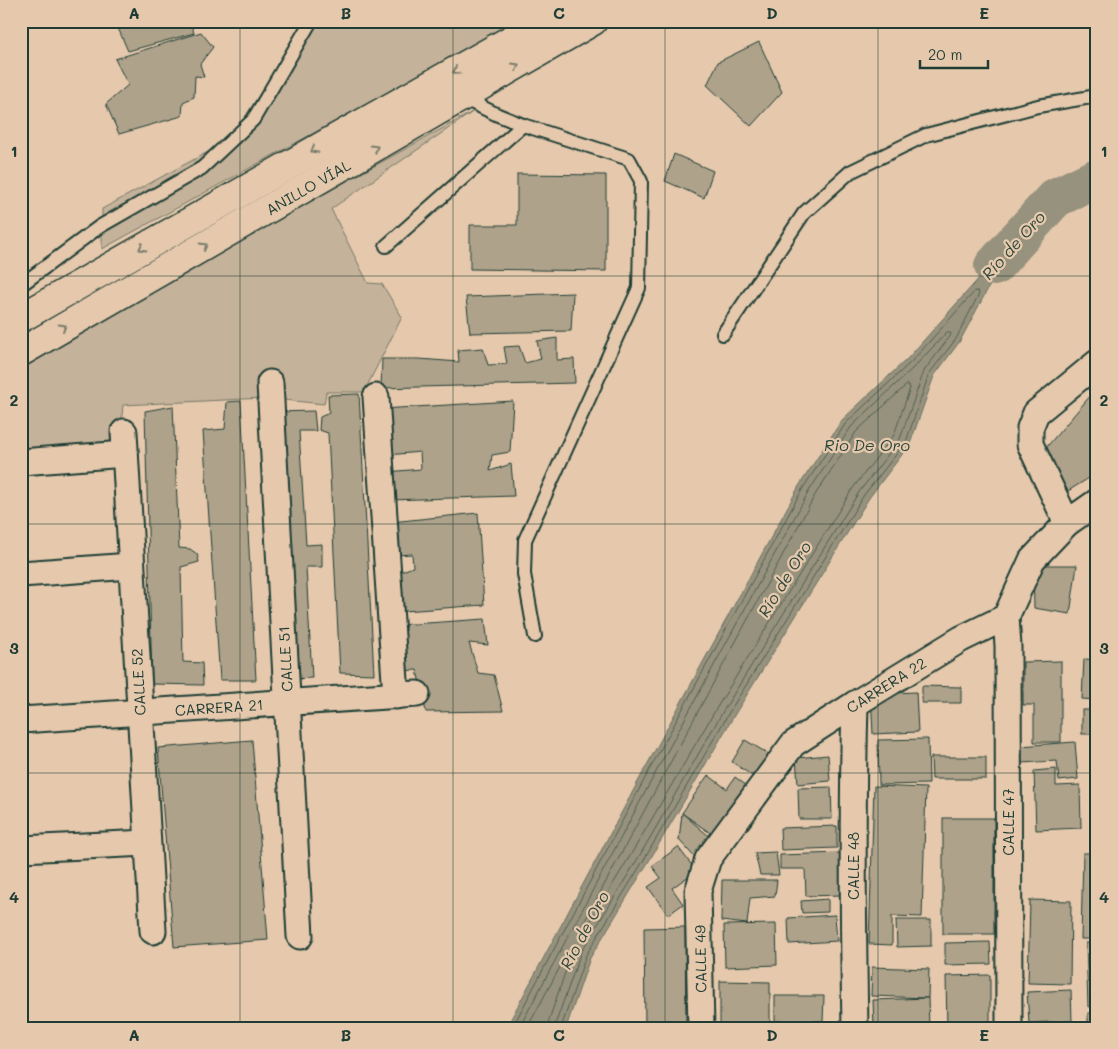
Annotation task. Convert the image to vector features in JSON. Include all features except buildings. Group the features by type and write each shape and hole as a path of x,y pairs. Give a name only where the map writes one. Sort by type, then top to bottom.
{"highway":[{"name":"ANILLO VÍAL","path":"21,318 544,21"},
{"name":"ANILLO VÍAL","path":"21,352 463,98 593,21"}],"street":[{"path":"1067,523 1030,444 1030,428 1036,413 1097,363"},
{"name":"CALLE 51","path":"270,383 300,936"},
{"name":"CARRERA 21","path":"21,720 406,695 376,397"},
{"name":"CALLE 52","path":"21,462 124,443 152,931"},
{"path":"1006,616 1032,560 1067,523 1097,502"},
{"path":"21,574 131,566"},
{"name":"CARRERA 22","path":"698,891 708,860 793,744 961,639 1006,616"},
{"name":"CALLE 47","path":"1006,616 1008,666 1009,1028"},
{"name":"CALLE 48","path":"855,704 853,781 855,1028"},
{"path":"21,848 147,843"},
{"name":"CALLE 49","path":"698,891 701,1028"}],"lane":[{"path":"21,285 99,227 202,168 253,120 311,21"},
{"path":"723,334 804,213 850,172 926,135 1038,106 1097,96"},
{"path":"463,98 523,125 629,159 641,181 640,288 525,540 524,574 534,636"},
{"path":"386,246 523,125"}],"shaded area":[{"path":"307,21 518,21 102,249 102,209 230,140"},
{"path":"474,111 331,209 368,283 382,284 402,317 364,392 326,392 324,404 264,398 123,405 119,449 49,457 21,444 21,361"}],"water":[{"name":"Rio De Oro","path":"1097,173 1097,194 1064,213 1036,245 992,281 960,341 934,376 910,444 869,498 735,714 590,958 566,1028 506,1028 799,486 842,420 908,358 1022,230 1077,200 1085,175"}],"waterway":[{"name":"Río de Oro","path":"994,266 1055,198 1097,178"}]}
